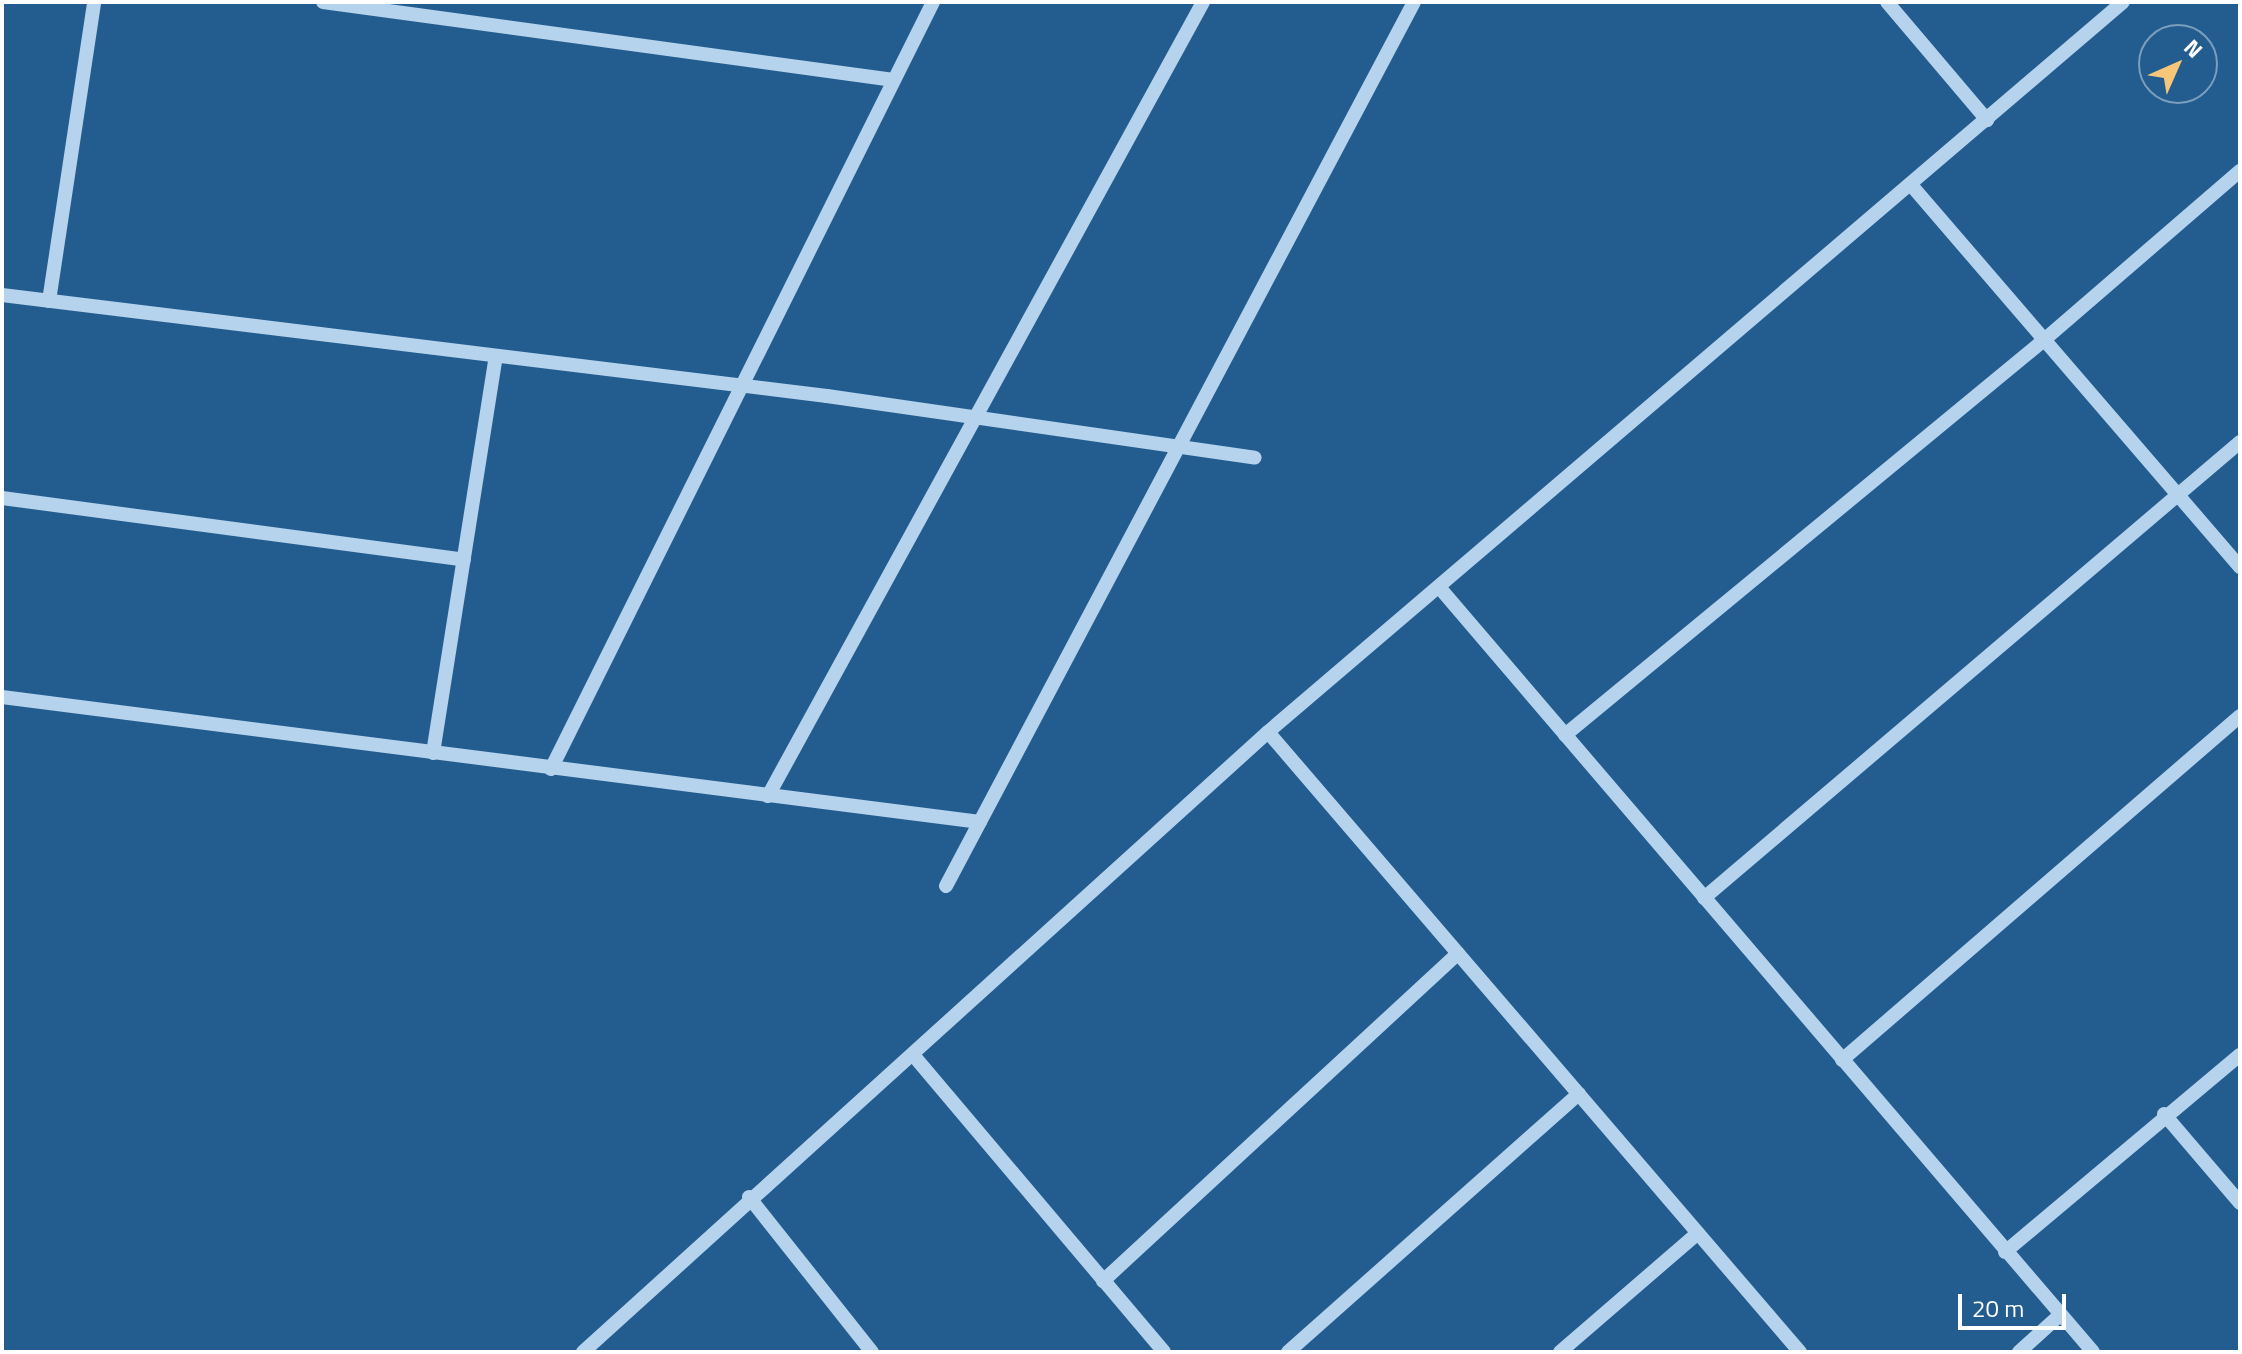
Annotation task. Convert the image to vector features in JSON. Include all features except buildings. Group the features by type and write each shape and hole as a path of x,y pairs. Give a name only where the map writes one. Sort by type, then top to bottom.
{"street":[{"path":"49,301 94,2"},
{"path":"323,2 894,80"},
{"path":"551,769 933,2"},
{"path":"768,796 1203,2"},
{"path":"946,886 1414,2"},
{"path":"1887,2 1987,120"},
{"path":"583,1352 749,1197 914,1056 1268,732 1912,186 2123,2"},
{"path":"1565,735 2044,340 2240,171"},
{"path":"1912,186 2240,567"},
{"path":"2,295 742,385 1255,458"},
{"path":"433,753 496,356"},
{"path":"1704,898 2240,442"},
{"path":"2,498 464,560"},
{"path":"1439,587 2093,1352"},
{"path":"2,697 980,822"},
{"path":"1842,1060 2240,716"},
{"path":"1268,732 1800,1352"},
{"path":"1103,1281 1458,953"},
{"path":"2005,1252 2164,1114 2240,1055"},
{"path":"914,1056 1164,1352"},
{"path":"1288,1352 1579,1094"},
{"path":"2164,1114 2240,1203"},
{"path":"749,1197 872,1352"},
{"path":"1560,1352 1698,1233"},
{"path":"2019,1352 2060,1315"}]}
